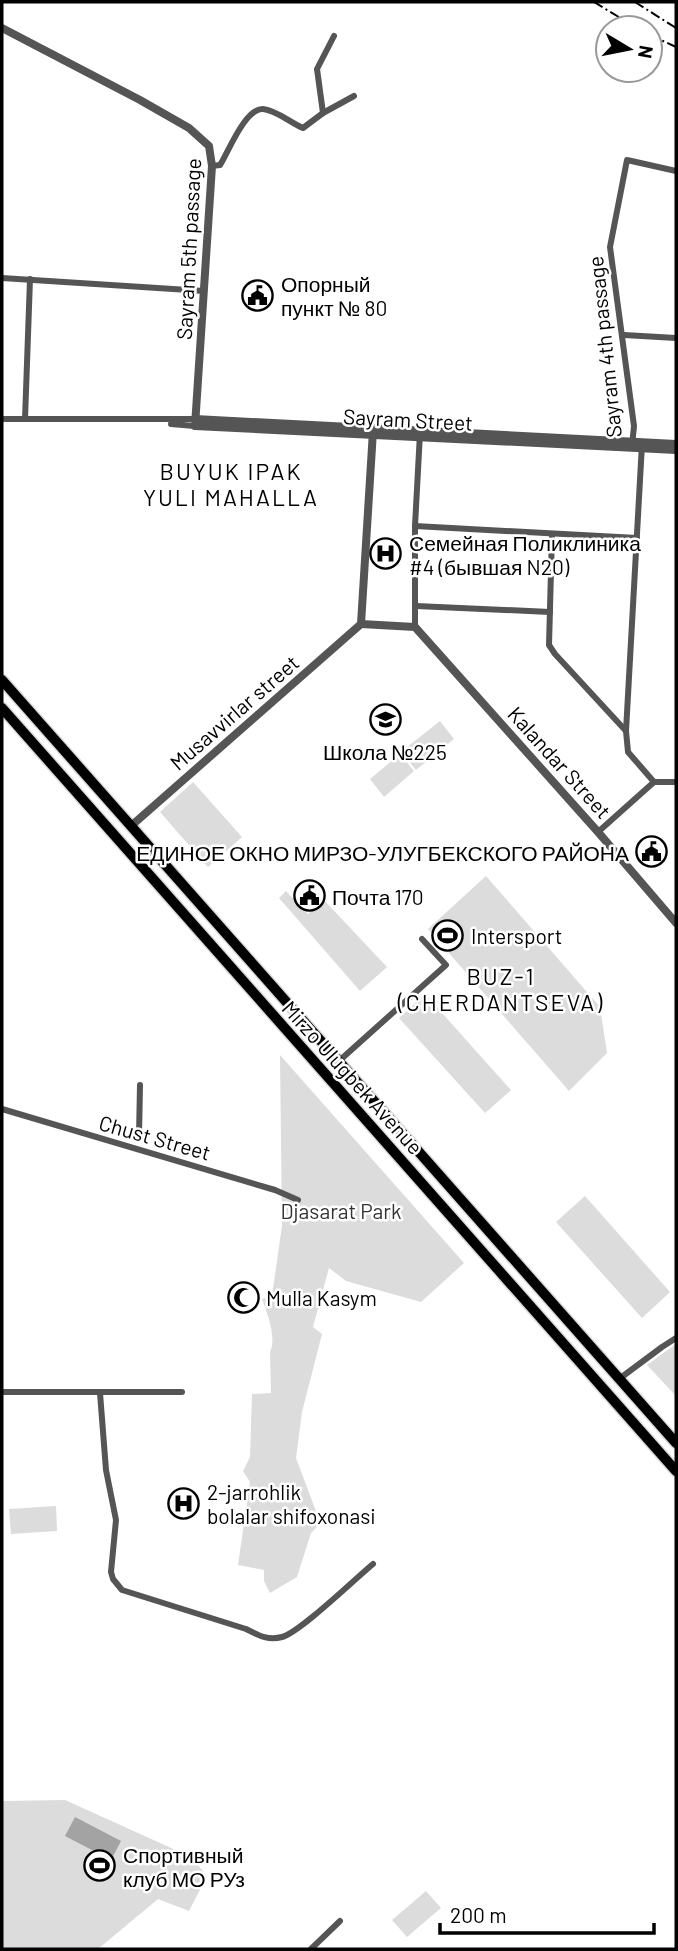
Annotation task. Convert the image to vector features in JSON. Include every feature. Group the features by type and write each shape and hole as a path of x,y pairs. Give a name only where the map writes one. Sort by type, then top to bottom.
{"main road":[{"name":"Mirzo Ulugbek Avenue","path":"2,680 676,1443"},
{"name":"Mirzo Ulugbek Avenue","path":"2,708 676,1471"},
{"path":"153,879 167,867"},
{"path":"619,1406 633,1394"}],"street":[{"name":"Sayram 5th passage","path":"2,28 189,128 208,143 212,166 195,422"},
{"path":"323,113 317,69 334,36"},
{"path":"212,166 220,165 240,128 258,110 264,110 303,128 354,96"},
{"name":"Sayram 4th passage","path":"626,731 637,538 637,445 610,247 627,160 676,171"},
{"path":"2,278 204,291"},
{"path":"26,419 30,279"},
{"path":"624,335 676,338"},
{"name":"Sayram Street","path":"2,419 195,422 637,445 676,444"},
{"path":"373,432 361,624 415,627 415,526 420,434"},
{"name":"Sayram Street","path":"637,445 676,450"},
{"path":"415,526 637,538"},
{"path":"552,534 548,641 552,651 626,731 628,752 654,782"},
{"path":"416,606 550,612"},
{"name":"Musavvirlar street","path":"131,826 361,624"},
{"name":"Kalandar Street","path":"415,627 676,923"},
{"path":"598,832 654,782 676,782"},
{"path":"339,1061 446,965 422,939"},
{"path":"139,1135 140,1085"},
{"name":"Chust Street","path":"2,1110 298,1200"},
{"path":"619,1379 676,1338"},
{"path":"2,1392 182,1392"},
{"path":"100,1393 106,1471 116,1520 110,1572 122,1590 246,1629 263,1638 274,1639 292,1633 373,1564"},
{"path":"311,1949 341,1921"}],"green space":[{"path":"440,721 454,739 416,770 401,752"},
{"path":"400,754 414,771 384,797 370,779"},
{"path":"193,782 242,837 208,867 160,812"},
{"path":"486,876 600,1007 607,1053 569,1091 428,929"},
{"path":"286,891 308,914 323,899 387,967 360,991 279,898"},
{"path":"425,994 511,1090 485,1113 399,1018"},
{"name":"Djasarat Park","path":"280,1055 464,1263 421,1302 346,1281 329,1268 313,1327 322,1334 302,1412 296,1458 317,1514 316,1528 311,1533 297,1577 270,1593 264,1581 264,1570 238,1565 250,1482 243,1471 250,1457 252,1394 271,1393 272,1332 262,1299 272,1296 282,1226"},
{"path":"585,1196 670,1292 642,1318 556,1222"},
{"path":"676,1344 676,1396 647,1365"},
{"path":"56,1506 57,1531 11,1534 9,1509"},
{"name":"Спортивный клуб МО РУз","path":"65,1800 191,1857 207,1876 189,1911 158,1899 98,1949 2,1949 2,1801"},
{"path":"426,1891 441,1908 407,1937 392,1920"}],"shaded area":[{"path":"75,1817 121,1841 111,1860 65,1836"}],"railway":[{"path":"594,2 614,14"},
{"path":"635,2 676,28"},
{"path":"664,41 676,47"}],"place":[{"name":"Опорный пункт № 80","path":"258,295"},
{"name":"Семейная Поликлиника #4 (бывшая N20)","path":"386,554"},
{"name":"Школа №225","path":"385,719"},
{"name":"ЕДИНОЕ ОКНО МИРЗО-УЛУГБЕКСКОГО РАЙОНА","path":"652,852"},
{"name":"Почта 170","path":"309,896"},
{"name":"Intersport","path":"448,935"},
{"name":"Mulla Kasym","path":"243,1297"},
{"name":"2-jarrohlik bolalar shifoxonasi","path":"184,1503"},
{"name":"Спортивный клуб МО РУз","path":"100,1866"}],"district":[{"name":"BUYUK IPAK YULI MAHALLA","path":"231,484"},
{"name":"BUZ-1 (CHERDANTSEVA)","path":"501,989"}]}
